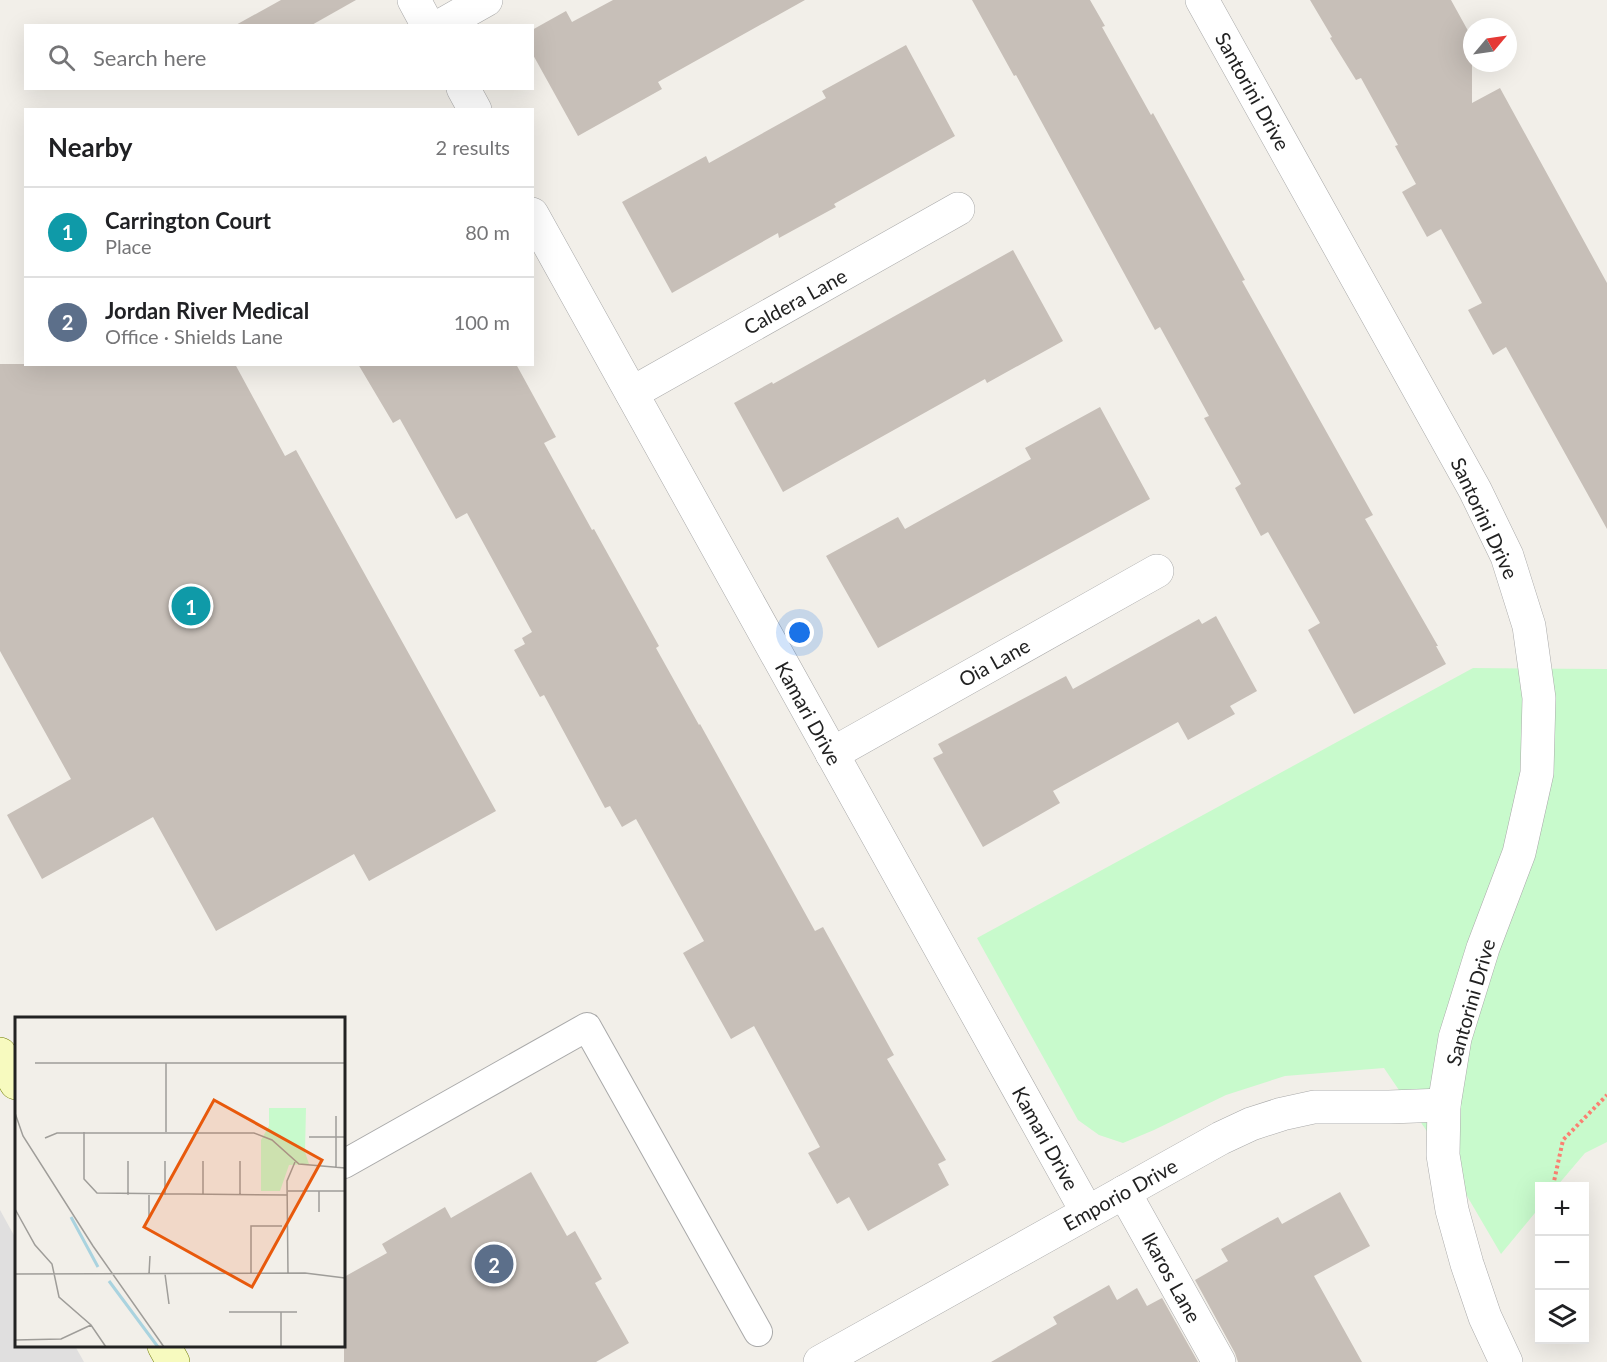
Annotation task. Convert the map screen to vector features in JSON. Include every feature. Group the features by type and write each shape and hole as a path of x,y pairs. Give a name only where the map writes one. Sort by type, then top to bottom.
{"main road":[{"path":"0,1054 15,1081"},
{"path":"165,1347 173,1362"}],"street":[{"path":"414,0 427,24"},
{"path":"444,24 486,0"},
{"name":"Santorini Drive","path":"1202,0 1475,490 1507,556 1529,626 1539,698 1537,773 1519,853 1483,948 1455,1038 1444,1105 1443,1155 1452,1210 1485,1317 1506,1362"},
{"path":"464,90 474,108"},
{"name":"Caldera Lane","path":"632,393 958,209"},
{"name":"Kamari Drive","path":"534,218 1087,1212"},
{"name":"Oia Lane","path":"832,754 1157,570"},
{"name":"Emporio Drive","path":"820,1362 1221,1138 1251,1124 1314,1107 1444,1105"},
{"name":"Ikaros Lane","path":"1124,1192 1219,1362"}],"lane":[{"path":"345,1163 587,1027 758,1332"}],"path":[{"path":"1554,1182 1563,1140 1607,1095"}],"shaded area":[{"path":"0,1210 15,1237 15,1347 76,1347 84,1362 0,1362"}],"green space":[{"path":"1473,668 1607,669 1607,1142 1585,1153 1560,1182 1535,1182 1535,1213 1501,1254 1443,1155 1384,1068 1285,1076 1226,1095 1123,1143 1099,1135 1078,1120 977,938"}],"building":[{"path":"281,0 356,0 314,24 238,24"},
{"path":"613,0 805,0 658,82 662,89 578,136 534,57 534,29 566,11 572,22"},
{"path":"972,0 1090,0 1105,26 1102,27 1151,115 1153,113 1245,280 1242,281 1373,515 1365,519 1446,664 1354,714 1308,630 1320,623 1268,532 1261,536 1235,488 1241,484 1204,418 1209,416 1160,327 1155,330 1016,75 1014,76"},
{"path":"1310,0 1451,0 1463,22 1463,72 1472,72 1472,103 1500,88 1607,283 1607,529 1506,347 1493,355 1468,310 1482,303 1441,229 1427,237 1402,192 1416,184 1395,146 1398,145 1361,78 1356,80 1330,38 1332,37"},
{"path":"906,45 955,136 834,204 836,207 779,238 778,233 672,293 622,202 706,156 709,163 826,98 822,91"},
{"path":"1013,250 1063,341 987,383 985,379 783,492 734,403 772,382 773,384"},
{"path":"0,364 236,366 285,456 296,450 496,811 369,881 354,854 216,931 153,817 42,879 7,815 71,779 0,651"},
{"path":"359,366 517,366 556,437 544,443 659,646 656,648 815,931 823,927 894,1055 887,1059 946,1160 938,1164 949,1185 868,1231 849,1197 837,1204 808,1153 820,1147 754,1026 731,1039 683,953 704,941 636,819 622,827 610,806 605,808 544,695 540,697 514,650 525,644 522,638 532,632 467,513 456,519 400,419 393,423"},
{"path":"1100,407 1150,499 878,648 826,556 898,517 905,529 1031,459 1025,448"},
{"path":"1216,616 1257,691 1230,706 1235,714 1188,740 1178,722 1053,791 1060,803 983,847 933,758 943,753 938,744 1066,676 1073,689 1199,619 1202,624"},
{"path":"531,1172 567,1236 575,1231 602,1279 595,1283 629,1343 596,1362 344,1362 345,1276 387,1253 382,1244 445,1207 451,1218"},
{"path":"1340,1192 1370,1246 1314,1276 1362,1362 1238,1362 1195,1280 1228,1261 1221,1249 1278,1217 1282,1224"},
{"path":"1109,1285 1117,1300 1137,1288 1147,1306 1162,1298 1198,1362 991,1362 1057,1324 1053,1317"}],"place":[{"name":"Carrington Court","path":"191,606"},
{"name":"Jordan River Medical","path":"494,1264"}]}
